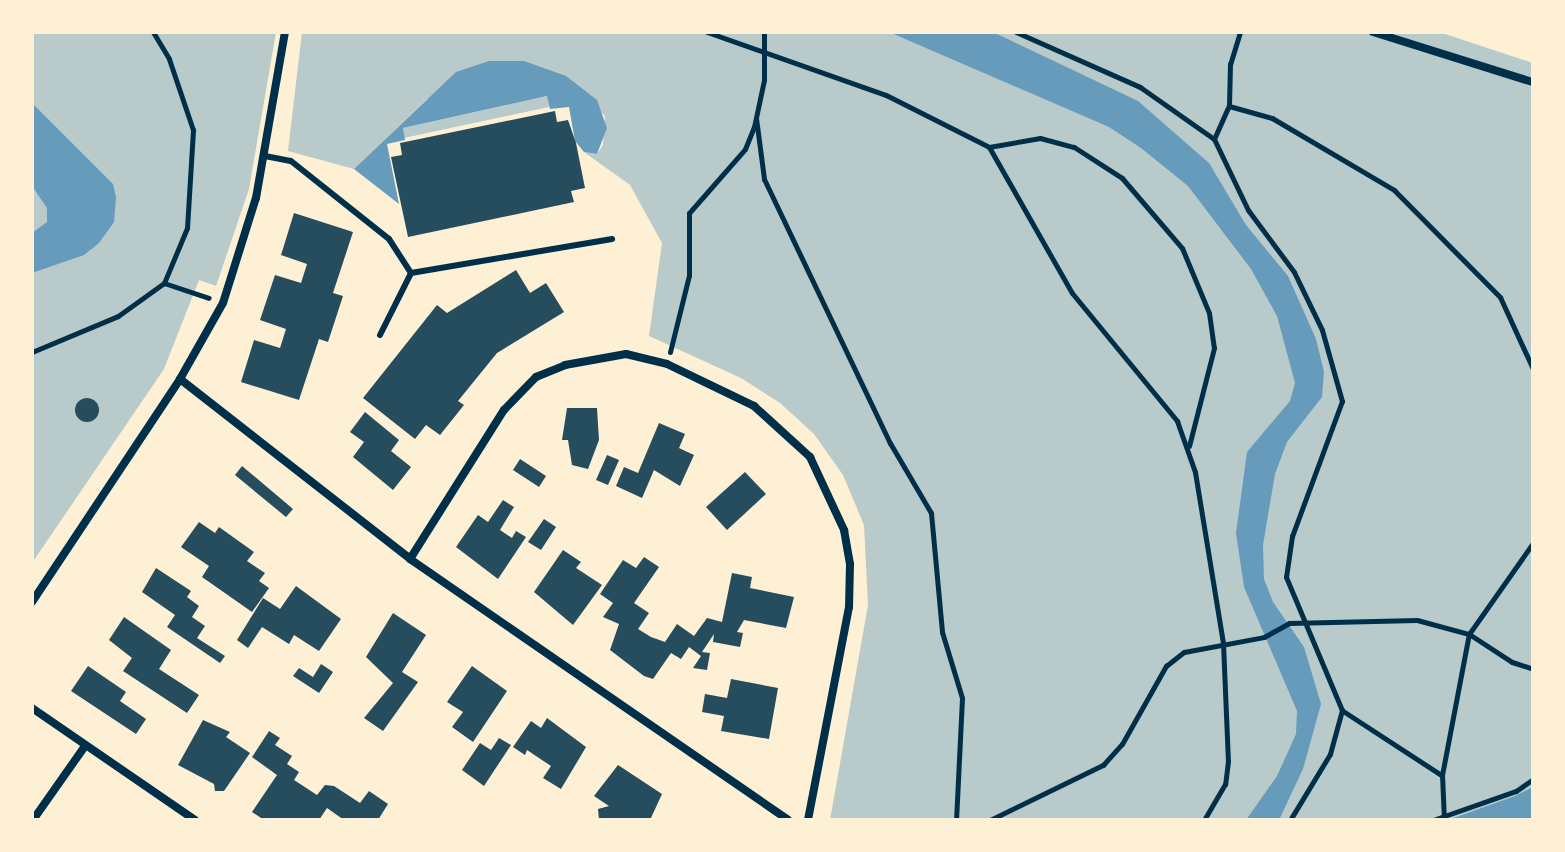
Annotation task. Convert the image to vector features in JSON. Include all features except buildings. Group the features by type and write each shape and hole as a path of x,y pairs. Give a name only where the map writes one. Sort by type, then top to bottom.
{"street":[{"path":"32,602 180,379 223,303 239,267 265,156 285,32"},
{"path":"1373,32 1533,82"},
{"path":"410,559 504,410 536,377 565,365 626,354 667,364 754,406 784,428 816,467 844,530 849,607 808,820"},
{"path":"180,379 410,559 788,820"},
{"path":"32,708 195,820"},
{"path":"33,820 85,746"}],"lane":[{"path":"265,156 291,161 389,239 411,273"},
{"path":"411,273 612,239"},
{"path":"380,335 411,273"}],"path":[{"path":"32,352 118,316 164,283 187,228 193,130 174,72 153,32"},
{"path":"707,32 886,95 989,147 1072,293 1163,399 1189,447 1223,643 1228,761 1225,784 1204,820"},
{"path":"667,364 689,275 689,213 745,149 756,118 766,53 764,32"},
{"path":"1016,32 1128,81 1214,139 1258,226 1294,272 1315,313 1341,390 1340,411 1285,559 1291,593 1342,710 1442,775"},
{"path":"1214,139 1229,106 1230,64 1240,32"},
{"path":"1229,106 1272,118 1394,190 1500,297 1533,369"},
{"path":"756,118 764,179 890,443 931,513 942,632 962,698 956,820"},
{"path":"989,147 1040,138 1074,147 1122,178 1182,248 1209,313 1214,348 1189,447"},
{"path":"164,283 223,303"},
{"path":"1444,818 1442,775 1469,634 1533,543"},
{"path":"990,820 1103,765 1122,744 1166,666 1184,652 1264,637 1289,623 1417,620 1469,634 1512,662 1533,669"},
{"path":"1290,820 1330,754 1342,710"},
{"path":"1433,820 1516,791 1533,779"}],"shaded area":[{"path":"32,32 276,32 249,189 216,286 199,280 164,369 32,563"},
{"path":"302,32 1439,32 1533,63 1533,820 830,820 868,605 864,525 843,475 814,434 780,403 741,378 649,336 662,243 630,185 584,152 597,154 603,145 605,116 566,76 427,99 354,169 288,151"},
{"path":"548,96 549,107 404,138 403,128"}],"water":[{"path":"889,32 993,32 1138,101 1209,163 1246,225 1288,276 1316,339 1324,372 1322,397 1287,442 1275,474 1263,545 1264,579 1273,602 1304,647 1321,704 1303,769 1279,820 1246,820 1277,776 1296,734 1297,711 1244,587 1236,533 1247,452 1290,401 1295,383 1277,316 1251,269 1188,186 1141,148 1109,127"},
{"path":"489,61 524,61 566,76 597,100 607,128 597,154 584,152 575,141 569,107 550,109 547,96 403,128 405,140 387,144 399,204 354,169 456,72"},
{"path":"32,103 113,184 116,197 114,222 99,243 84,255 32,273 32,233 47,222 47,208 32,186"},
{"path":"1533,787 1533,820 1448,820 1515,796"}]}
